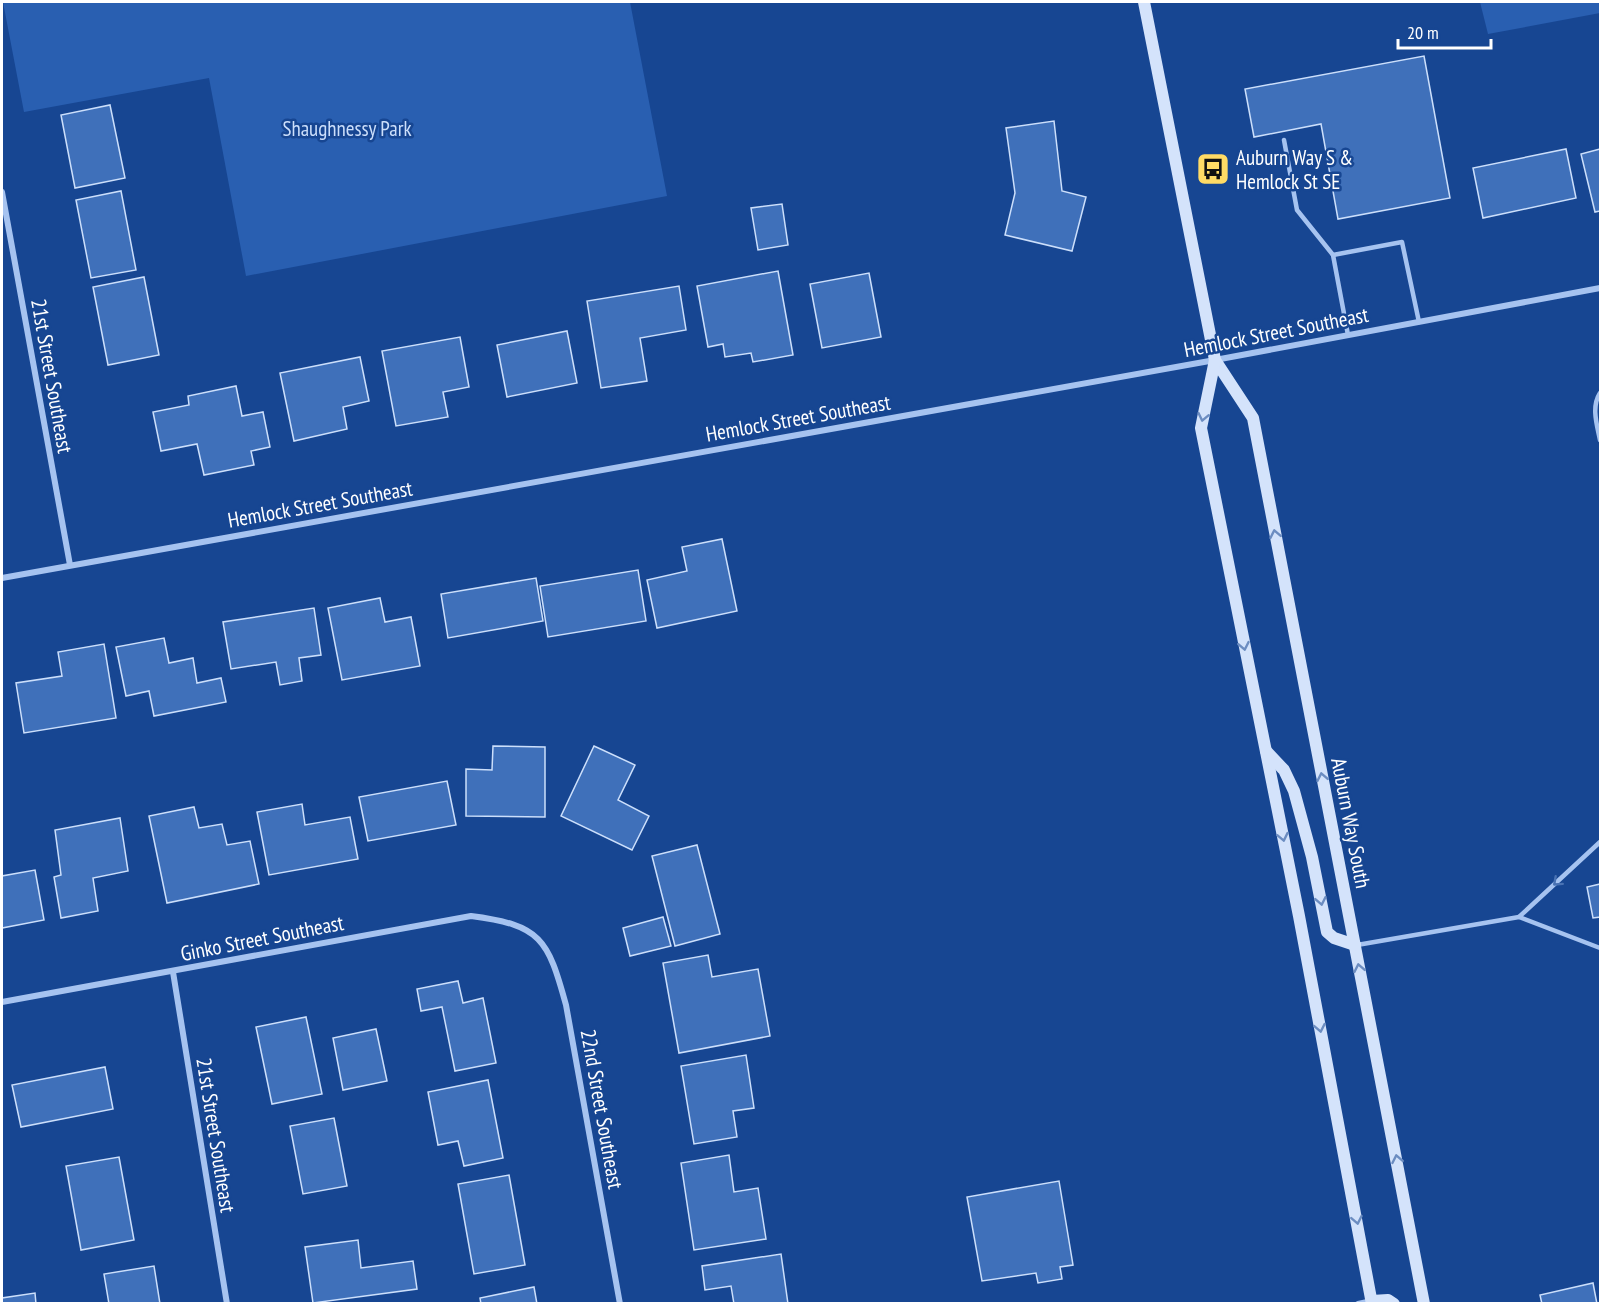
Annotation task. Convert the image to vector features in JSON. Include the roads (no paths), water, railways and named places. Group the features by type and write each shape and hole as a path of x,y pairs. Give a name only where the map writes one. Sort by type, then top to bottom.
{"main road":[{"name":"Auburn Way South","path":"1144,2 1215,360 1253,418 1424,1304"},
{"name":"Auburn Way South","path":"1215,360 1201,428 1299,916 1372,1302"},
{"path":"1265,750 1284,770 1294,791 1312,857 1327,932 1334,938 1355,945"},
{"path":"1372,1302 1388,1300 1394,1304"}],"street":[{"name":"21st Street Southeast","path":"2,192 70,565"},
{"name":"Hemlock Street Southeast","path":"2,578 1215,360 1600,288"},
{"name":"Ginko Street Southeast","path":"2,1002 471,916 501,920 528,929"},
{"name":"22nd Street Southeast","path":"528,929 547,949 566,1005 620,1304"},
{"name":"21st Street Southeast","path":"173,972 227,1304"},
{"path":"1358,1304 1372,1302"}],"lane":[{"path":"1284,140 1297,210 1333,255 1348,335"},
{"path":"1333,255 1402,242 1419,322"},
{"path":"1600,393 1596,400 1595,412 1600,440"},
{"path":"1519,917 1600,842"},
{"path":"1355,945 1519,917 1600,948"}],"place":[{"name":"Auburn Way S & Hemlock St SE","path":"1213,169"}],"park label":[{"name":"Shaughnessy Park","path":"347,128"}]}
